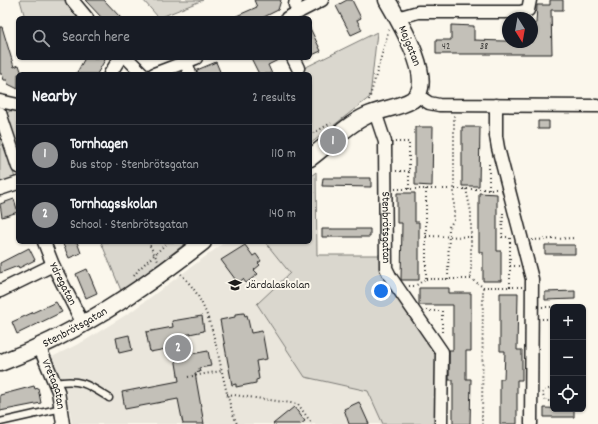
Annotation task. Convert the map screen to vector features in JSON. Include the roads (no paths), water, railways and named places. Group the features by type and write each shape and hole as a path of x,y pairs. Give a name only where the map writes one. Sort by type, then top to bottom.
{"street":[{"path":"72,0 85,16"},
{"path":"296,0 295,6 299,12"},
{"path":"291,16 322,0"},
{"name":"Majgatan","path":"387,0 393,23 412,48 418,66 421,83 417,95"},
{"path":"393,23 418,12 520,12 528,10 530,0"},
{"path":"111,72 119,60"},
{"path":"129,60 141,72"},
{"path":"159,72 191,60 190,72"},
{"path":"312,156 374,106 407,102 417,95 433,104 454,106 598,106"},
{"path":"0,101 16,105"},
{"path":"496,105 498,148 533,286 532,424"},
{"name":"Stenbrötsgatan","path":"374,106 385,142 386,268 396,286 442,352 441,424"},
{"path":"0,113 16,161"},
{"path":"0,189 16,184"},
{"name":"Ydregatan","path":"45,244 53,265 83,324"},
{"name":"Stenbrötsgatan","path":"0,363 83,324 135,293 200,244"},
{"path":"0,291 53,265"},
{"name":"Vretagatan","path":"39,346 55,383 62,408 64,424"}],"lane":[{"path":"55,383 70,380 91,386 109,398"},
{"path":"0,422 17,421 62,408"}],"place":[{"name":"Tornhagen","path":"333,141"},
{"name":"Järdalaskolan","path":"235,285"},
{"name":"Tornhagsskolan","path":"178,348"}]}
